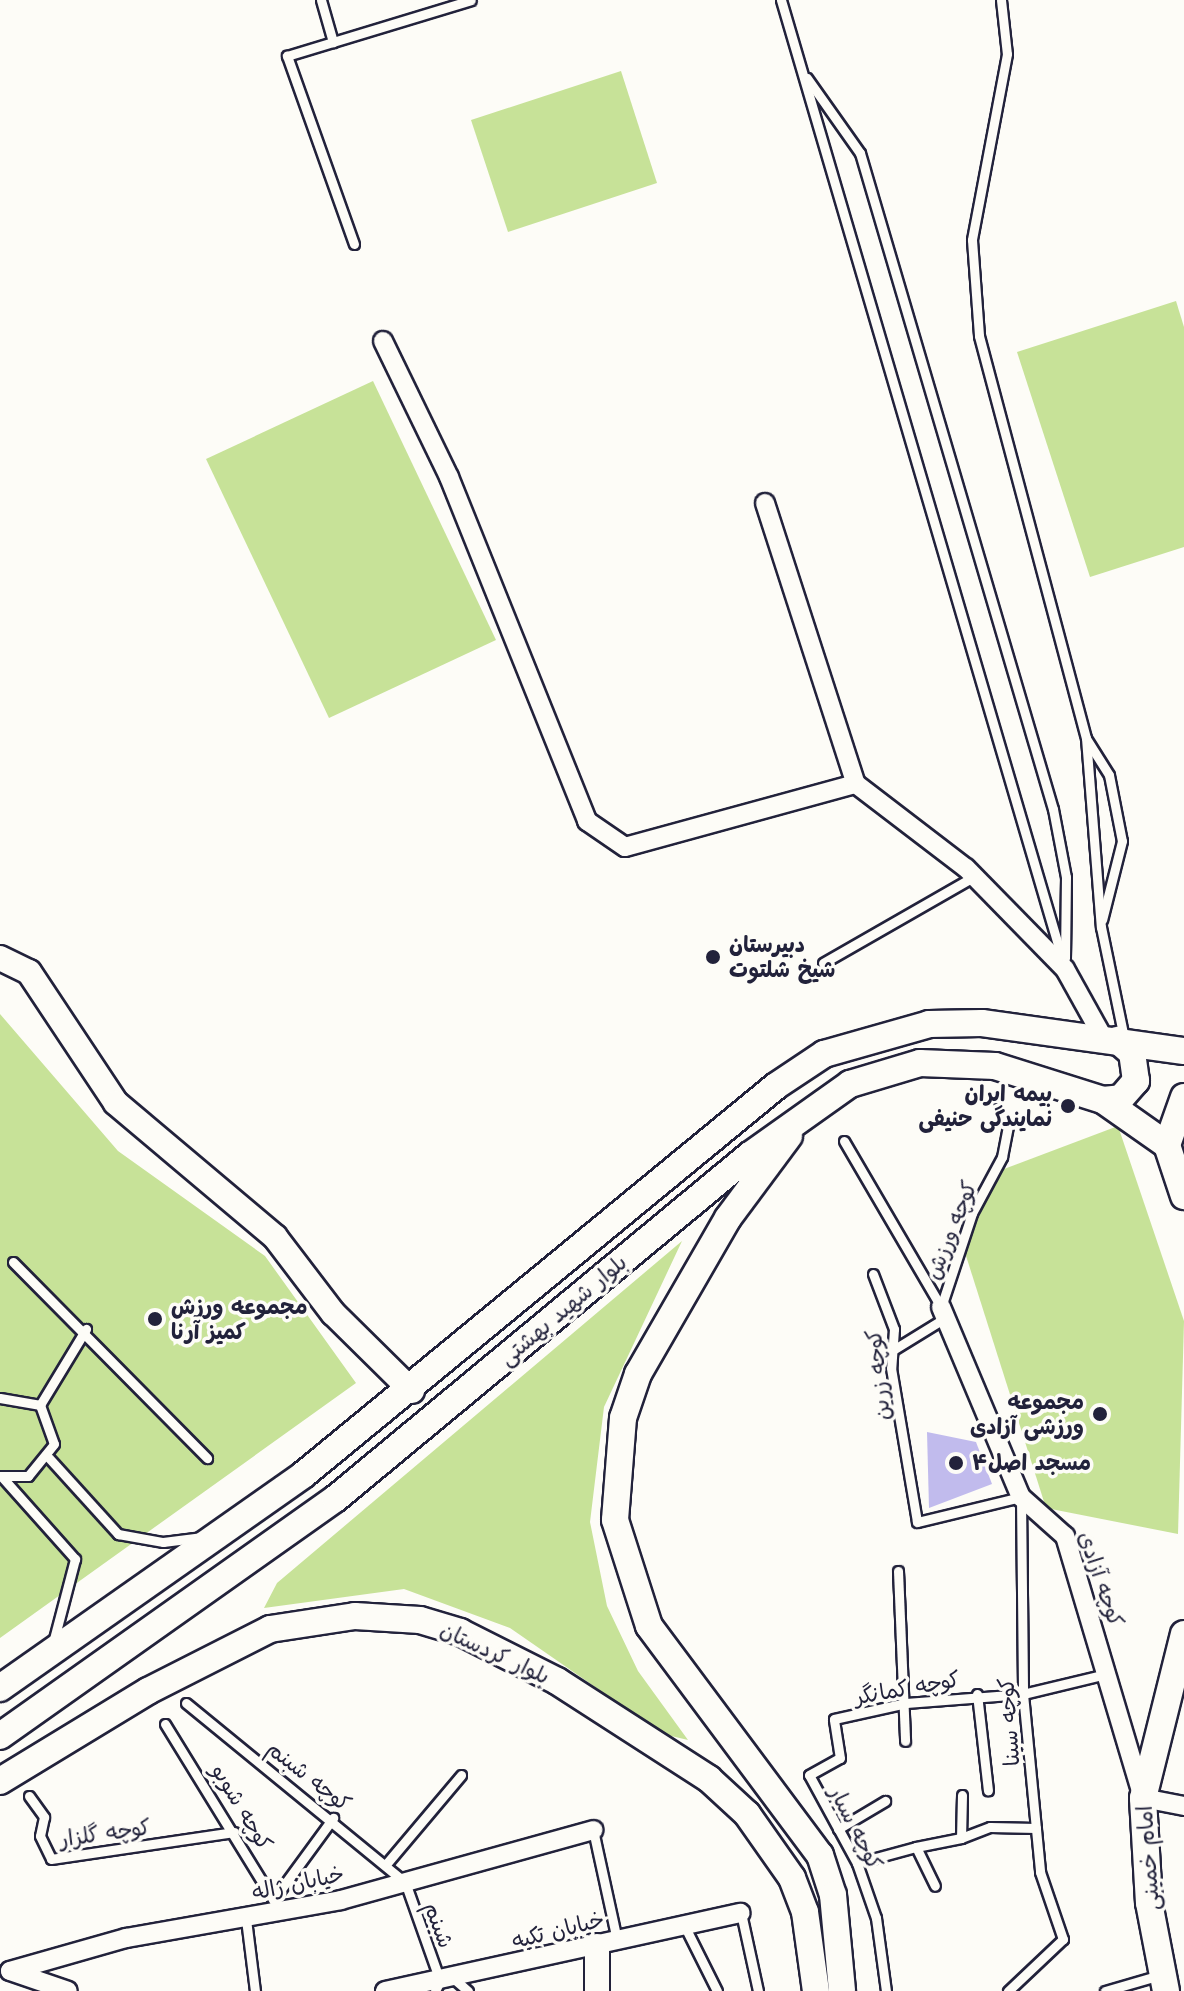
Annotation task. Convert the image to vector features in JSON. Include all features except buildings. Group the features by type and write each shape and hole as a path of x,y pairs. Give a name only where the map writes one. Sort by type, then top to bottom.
{"main road":[{"name":"بلوار شهید بهشتی","path":"0,1688 222,1534 412,1391 765,1094 824,1054 929,1024 1115,1040 1184,1051"},
{"path":"1103,1100 1121,1098 1136,1081 1132,1053 1115,1040"},
{"name":"بلوار شهید بهشتی","path":"0,1736 335,1499 810,1108 883,1069 942,1062 995,1066 1103,1100 1167,1145"},
{"path":"1183,1198 1167,1145 1184,1097"},
{"path":"810,1108 728,1218 638,1374 623,1418 614,1506 619,1549 649,1626 820,1855 833,1895 842,1991"},
{"name":"بلوار کردستان","path":"0,1781 148,1691 270,1629 355,1616 420,1620 460,1632 557,1681 709,1779 747,1814 792,1878 805,1912 816,1991"},
{"name":"امام خمینی","path":"1165,1983 1149,1903 1143,1798 1184,1634"}],"street":[{"path":"383,341 449,477 587,821 625,847 856,784"},
{"path":"765,503 856,784 975,876 1065,969 1115,1040"},
{"path":"0,958 29,972 116,1103 275,1237 333,1313 412,1391"},
{"name":"کوچه آزادی","path":"943,1312 1021,1497 1065,1536 1143,1798"},
{"path":"1143,1798 1184,1806"},
{"name":"خیابان ژاله","path":"5,1969 126,1938 246,1919 278,1905 405,1882 593,1830"},
{"name":"خیابان تکیه","path":"385,1991 443,1983 683,1923 741,1913"},
{"path":"597,1991 607,1943"},
{"path":"5,1969 68,1991"}],"lane":[{"path":"321,0 333,42"},
{"path":"354,244 287,56 436,5 471,0"},
{"path":"781,0 1065,969"},
{"path":"1001,0 1007,54 972,240 979,336 1086,738 1101,927 1115,1040"},
{"path":"803,72 860,153 1053,809 1066,877 1065,969"},
{"path":"1086,738 1109,775 1122,841 1101,927"},
{"path":"823,963 975,876"},
{"name":"کوچه ورزش","path":"943,1312 972,1213 1002,1157 1009,1121"},
{"path":"844,1141 943,1312 893,1350"},
{"path":"13,1262 86,1329 207,1458"},
{"name":"کوچه زرین","path":"873,1274 894,1329 893,1350 917,1522 1021,1497"},
{"path":"40,1405 86,1329"},
{"path":"0,1398 40,1405"},
{"path":"1,1477 28,1476 49,1458 54,1430 40,1405"},
{"path":"49,1458 118,1534 163,1542 222,1534"},
{"path":"1,1477 75,1559 49,1655"},
{"name":"کوچه سینا","path":"1008,1991 1063,1939 1040,1872 1023,1694 1021,1497"},
{"path":"898,1571 906,1703 905,1741"},
{"name":"کوچه کمانگر","path":"809,1775 840,1758 834,1719 906,1703 977,1694 1023,1694 1106,1674"},
{"path":"977,1694 988,1790"},
{"name":"کوچه شبنم","path":"186,1703 333,1818 405,1882"},
{"name":"کوچه شوبو","path":"165,1724 278,1905"},
{"path":"387,1863 461,1775"},
{"name":"کوچه سیار","path":"809,1775 857,1863 876,1918 886,1991"},
{"path":"961,1838 962,1795"},
{"name":"کوچه گلزار","path":"29,1796 44,1817 40,1836 51,1859 234,1832"},
{"path":"838,1829 885,1801"},
{"path":"278,1905 333,1818"},
{"path":"857,1863 961,1838 990,1827 1036,1828"},
{"path":"593,1830 607,1943"},
{"path":"916,1847 935,1886"},
{"name":"شبنم","path":"405,1882 443,1983"},
{"path":"741,1913 758,1991"},
{"path":"246,1919 255,1991"},
{"path":"683,1923 717,1991"},
{"path":"443,1983 468,1991"},
{"path":"1105,1991 1165,1983"}],"green space":[{"path":"621,71 657,183 508,232 471,120"},
{"path":"1176,301 1184,327 1184,547 1090,577 1017,352"},
{"path":"373,381 496,640 329,718 206,459"},
{"name":"مجموعه ورزش کمیز آرنا","path":"0,1014 118,1151 265,1256 356,1383 0,1638"},
{"name":"مجموعه ورزشی آزادی","path":"1118,1126 1184,1321 1178,1534 1046,1508 961,1240 988,1175"},
{"path":"682,1241 604,1407 590,1522 607,1606 638,1671 688,1740 663,1734 510,1628 404,1589 264,1608 277,1583"}],"place":[{"name":"دبیرستان شیخ شلتوت","path":"713,957"},
{"name":"بیمه ایران نمایندگی حنیفی","path":"1068,1106"},
{"name":"مجموعه ورزش کمیز آرنا","path":"155,1319"},
{"name":"مجموعه ورزشی آزادی","path":"1100,1414"},
{"name":"مسجد اصل۴","path":"956,1463"}]}
